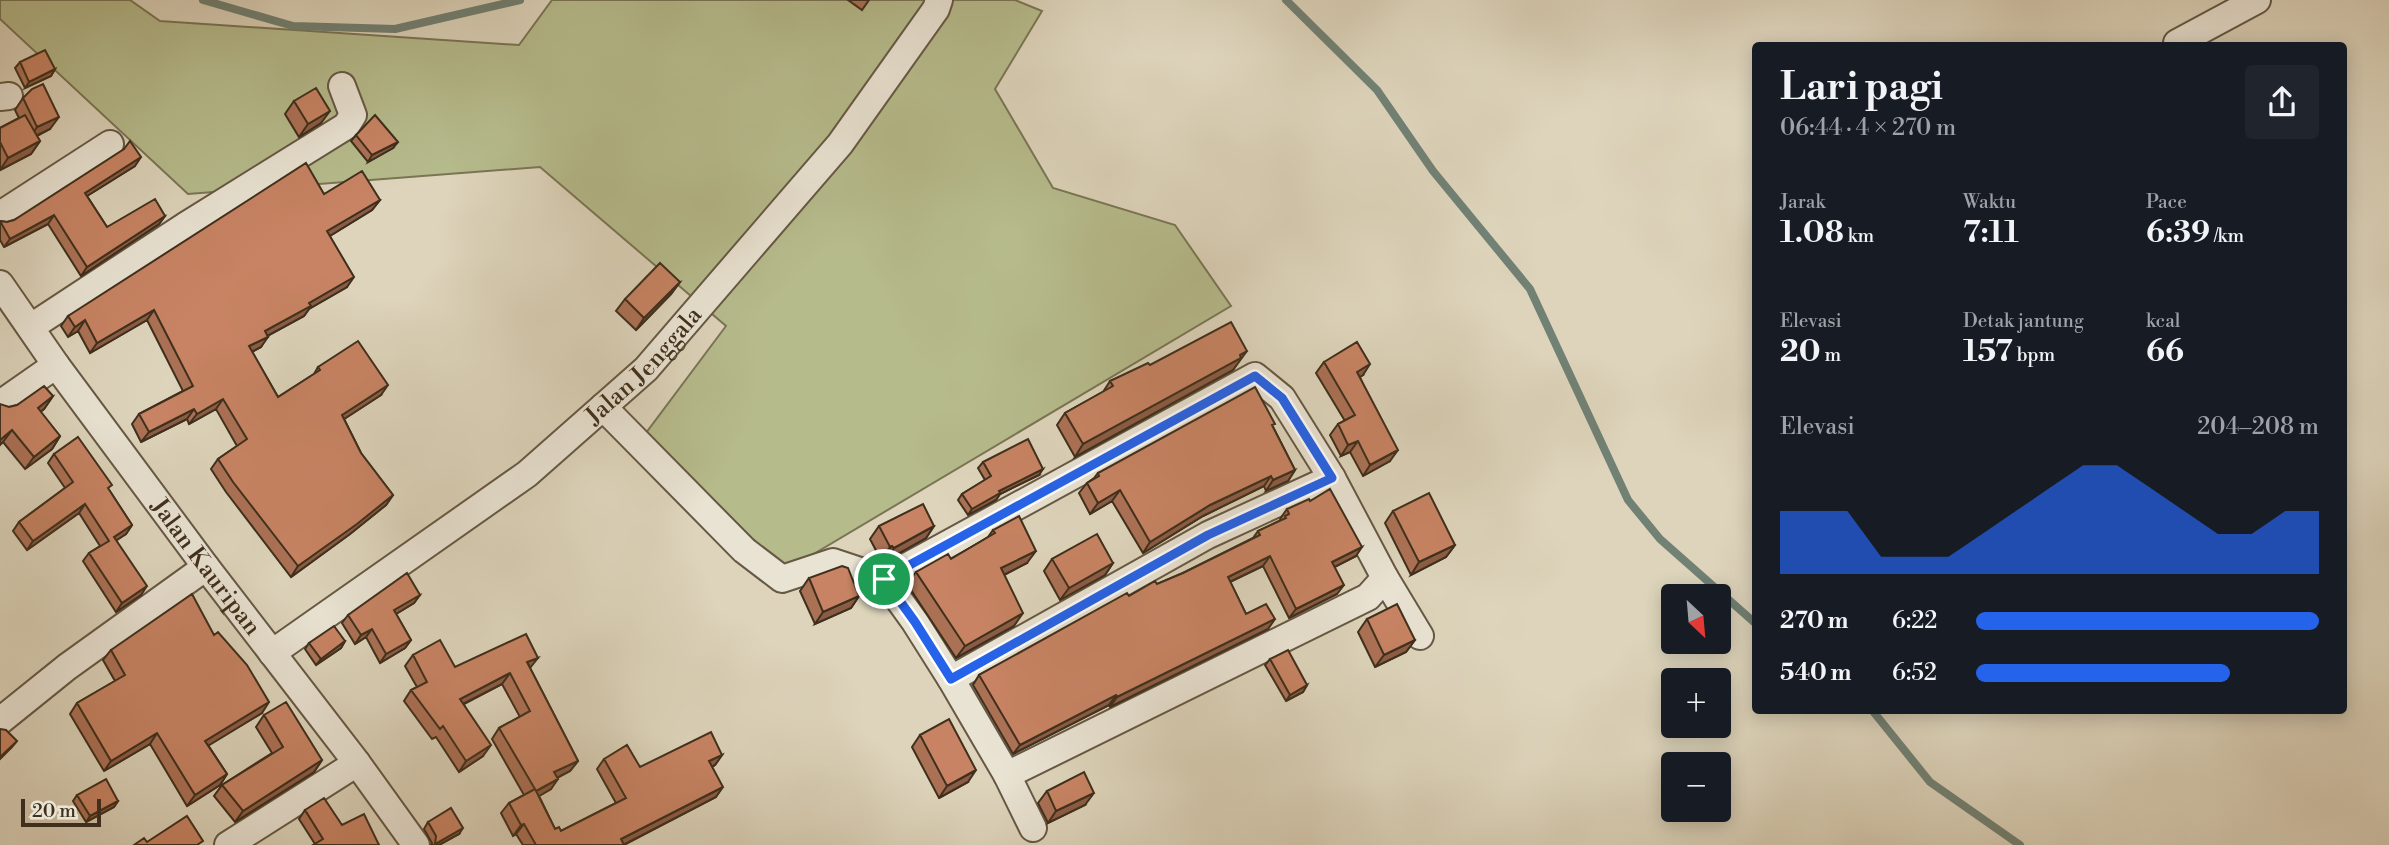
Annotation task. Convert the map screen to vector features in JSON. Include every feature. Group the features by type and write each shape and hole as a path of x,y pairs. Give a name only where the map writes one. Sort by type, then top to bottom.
{"street":[{"name":"Jalan Jenggala","path":"272,653 527,474 646,369 840,144 936,9 939,0"},
{"path":"2178,42 2257,0"},
{"path":"31,327 346,125 354,115 342,86"},
{"path":"0,215 110,144"},
{"name":"Jalan Kauripan","path":"0,284 56,365 416,845"},
{"path":"0,404 56,365"},
{"path":"884,579 1255,376 1282,398 1332,478 1385,578 1420,636"},
{"path":"603,407 744,550 782,579 833,562 884,579 951,679 1007,775 1033,828"},
{"path":"951,679 1208,535 1332,478"},
{"path":"0,721 67,667 206,567"},
{"path":"1007,775 1368,597 1385,578"},
{"path":"228,845 357,763"}],"green space":[{"path":"0,0 130,0 160,21 519,45 552,0 1015,0 1042,11 995,89 1053,188 1175,225 1231,306 785,571 646,433 726,326 540,167 188,194 0,19"}],"building":[{"path":"45,50 55,69 29,82 20,62"},
{"path":"43,84 59,117 37,127 23,98 32,89"},
{"path":"316,88 330,111 308,124 294,101"},
{"path":"25,115 40,141 8,158 0,142 0,128"},
{"path":"375,115 398,142 372,155 356,135"},
{"path":"130,141 141,157 85,193 107,227 155,199 165,216 87,267 54,215 10,239 0,221 14,220 124,149"},
{"path":"306,163 324,194 362,171 380,200 327,231 354,277 309,303 311,306 265,331 268,337 249,346 278,397 358,341 388,385 342,415 361,453 393,495 298,566 218,459 247,439 223,399 197,414 194,409 149,432 139,414 193,386 154,310 97,343 85,320 75,327 68,316"},
{"path":"660,263 680,282 644,318 625,299"},
{"path":"1231,322 1247,351 1240,355 1241,358 1083,444 1065,413 1113,386 1110,381 1148,363 1150,365"},
{"path":"1357,342 1370,364 1357,372 1398,450 1370,465 1358,441 1348,445 1338,424 1355,415 1324,362"},
{"path":"44,386 53,396 38,408 60,436 34,457 12,430 0,440 0,404 9,407 17,405"},
{"path":"1255,387 1295,470 1273,480 1271,476 1210,505 1150,542 1120,490 1098,503 1087,483 1099,476 1098,473"},
{"path":"78,437 112,485 108,488 132,525 114,537 147,586 122,603 89,553 109,541 85,504 33,541 19,522 73,482 54,454"},
{"path":"1028,439 1043,469 999,491 1000,493 972,509 962,494 991,476 983,462"},
{"path":"1330,489 1362,547 1332,562 1344,585 1296,609 1270,556 1228,577 1246,614 1266,604 1275,619 1117,697 1116,695 1020,745 979,675 1127,593 1129,596 1155,581 1157,584 1183,573 1260,535 1258,531 1286,518 1289,514 1287,509 1309,499 1310,501"},
{"path":"1429,493 1455,545 1419,562 1393,511"},
{"path":"923,504 934,526 894,548 890,547 879,526"},
{"path":"1019,516 1036,551 1001,568 1023,613 965,646 916,572 948,554 951,559"},
{"path":"1097,534 1113,563 1069,588 1052,559"},
{"path":"842,566 848,568 859,596 823,612 809,578"},
{"path":"407,573 420,595 394,610 411,640 386,654 372,629 361,635 348,615"},
{"path":"192,594 214,635 218,632 247,665 269,702 205,741 227,774 195,795 157,733 111,761 77,703 125,675 111,650"},
{"path":"1397,604 1415,640 1384,655 1367,619"},
{"path":"334,626 345,641 321,659 309,643"},
{"path":"526,634 538,658 527,662 578,761 554,772 558,779 536,791 555,829 559,827 561,831 626,798 604,759 627,745 640,767 711,732 722,755 709,761 723,787 621,839 624,845 536,845 509,803 535,789 499,728 530,711 510,673 460,699 491,745 466,761 443,726 440,729 411,690 427,682 413,655 440,640 455,667"},
{"path":"1288,650 1307,685 1290,695 1270,659"},
{"path":"286,702 322,760 243,811 222,785 283,747 264,715"},
{"path":"949,719 976,770 947,786 920,735"},
{"path":"0,729 6,730 17,741 0,757"},
{"path":"1084,772 1094,793 1056,811 1047,791"},
{"path":"106,779 118,801 90,816 77,795"},
{"path":"324,798 342,825 364,814 379,845 313,845 323,839 305,810"},
{"path":"451,808 463,828 435,844 436,836 428,822"},
{"path":"187,816 203,841 197,845 134,845 144,838 147,842"}],"waterway":[{"path":"203,0 293,26 395,29 520,0"},
{"path":"1286,0 1377,90 1433,171 1530,289 1628,500 1660,539 1752,620"},
{"path":"1875,714 1930,782 2020,845"}],"route":[{"path":"1255,376 1282,398 1332,478 1208,535 951,679 884,579 1255,376"}]}
